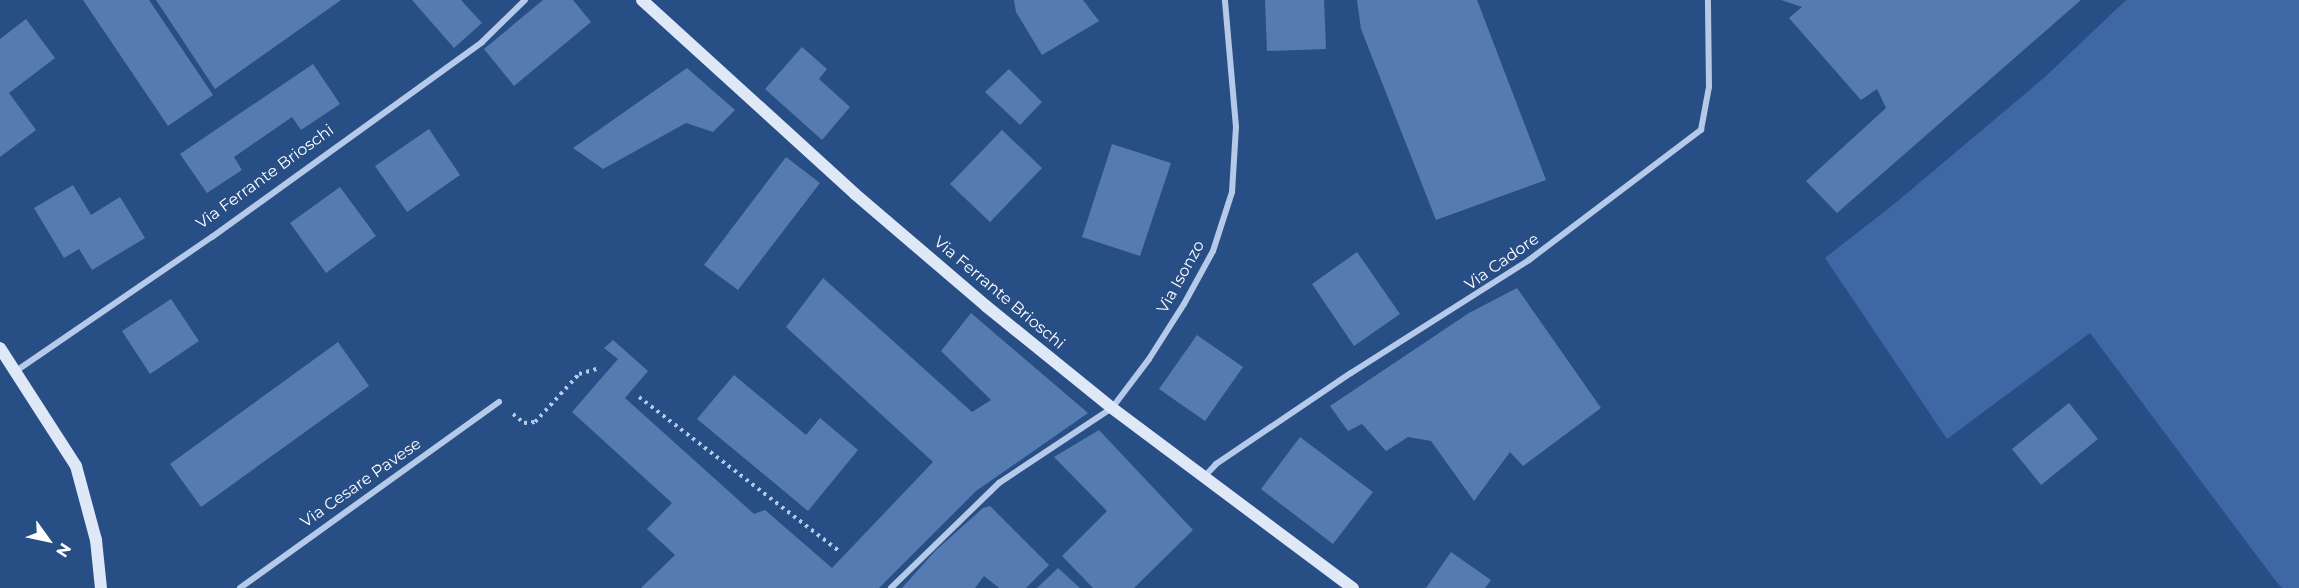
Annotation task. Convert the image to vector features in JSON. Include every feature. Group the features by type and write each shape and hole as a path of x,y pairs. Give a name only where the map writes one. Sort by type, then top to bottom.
{"street":[{"name":"Via Ferrante Brioschi","path":"16,371 212,237 482,42 525,0"},
{"name":"Via Ferrante Brioschi","path":"642,0 855,194 1112,408 1353,588"},
{"name":"Via Isonzo","path":"891,588 999,483 1112,408 1149,359 1213,251 1232,192 1236,128 1225,0"},
{"name":"Via Cadore","path":"1204,478 1216,464 1529,260 1701,130 1709,87 1708,0"},
{"path":"0,348 76,466 96,540 101,588"},
{"name":"Via Cesare Pavese","path":"240,588 499,402"}],"path":[{"path":"499,402 524,423 535,422 579,374 597,369"},
{"path":"639,397 838,550"}],"shaded area":[{"path":"2126,0 2299,0 2299,588 2282,588 2275,580 2090,333 1947,439 1825,258 1899,200 2045,77"}],"building":[{"path":"83,0 149,0 213,95 168,126"},
{"path":"156,0 341,0 215,89"},
{"path":"412,0 461,0 482,23 454,48"},
{"path":"543,0 573,0 591,22 514,86 484,49"},
{"path":"1014,0 1083,0 1099,21 1042,55 1016,12"},
{"path":"1265,0 1324,0 1326,49 1267,51"},
{"path":"1357,0 1477,0 1546,180 1436,220 1361,29"},
{"path":"1781,0 2081,0 1837,213 1806,181 1886,108 1877,89 1861,100 1789,18 1802,7"},
{"path":"26,19 55,58 9,93 36,130 0,157 0,39"},
{"path":"802,47 827,69 819,79 850,107 822,140 765,89"},
{"path":"313,64 340,104 301,130 292,117 234,157 242,170 207,193 180,154"},
{"path":"687,68 735,110 713,132 686,123 603,169 573,148"},
{"path":"1009,69 1042,102 1020,125 985,92"},
{"path":"429,129 460,175 407,212 375,166"},
{"path":"1002,130 1042,168 990,222 950,184"},
{"path":"1112,144 1171,163 1140,256 1082,237"},
{"path":"786,157 820,183 738,290 704,265"},
{"path":"73,185 91,215 120,197 145,238 92,270 79,249 64,258 34,208"},
{"path":"340,187 376,236 326,273 290,223"},
{"path":"1357,252 1400,314 1354,346 1312,284"},
{"path":"823,278 972,412 991,400 941,351 971,313 1088,413 976,491 879,588 641,588 675,555 647,529 672,503 572,412 618,359 604,348 613,340 648,371 625,398 754,514 765,510 832,568 933,462 786,327"},
{"path":"1517,288 1601,408 1523,466 1510,452 1474,501 1431,441 1408,437 1386,451 1362,424 1348,431 1330,406 1469,313"},
{"path":"171,299 199,341 150,374 122,331"},
{"path":"1197,335 1243,367 1205,421 1159,389"},
{"path":"338,342 369,386 201,507 170,464"},
{"path":"734,375 806,435 820,418 858,450 808,511 697,419"},
{"path":"2069,403 2098,439 2041,485 2012,449"},
{"path":"1099,430 1193,530 1134,588 1093,588 1062,556 1107,511 1054,457"},
{"path":"1300,437 1373,492 1333,544 1261,489"},
{"path":"990,506 1049,565 1026,588 999,588 984,576 975,588 902,588 935,551 983,508"},
{"path":"1451,552 1491,580 1485,588 1426,588"},
{"path":"1058,568 1080,588 1037,588"}]}
